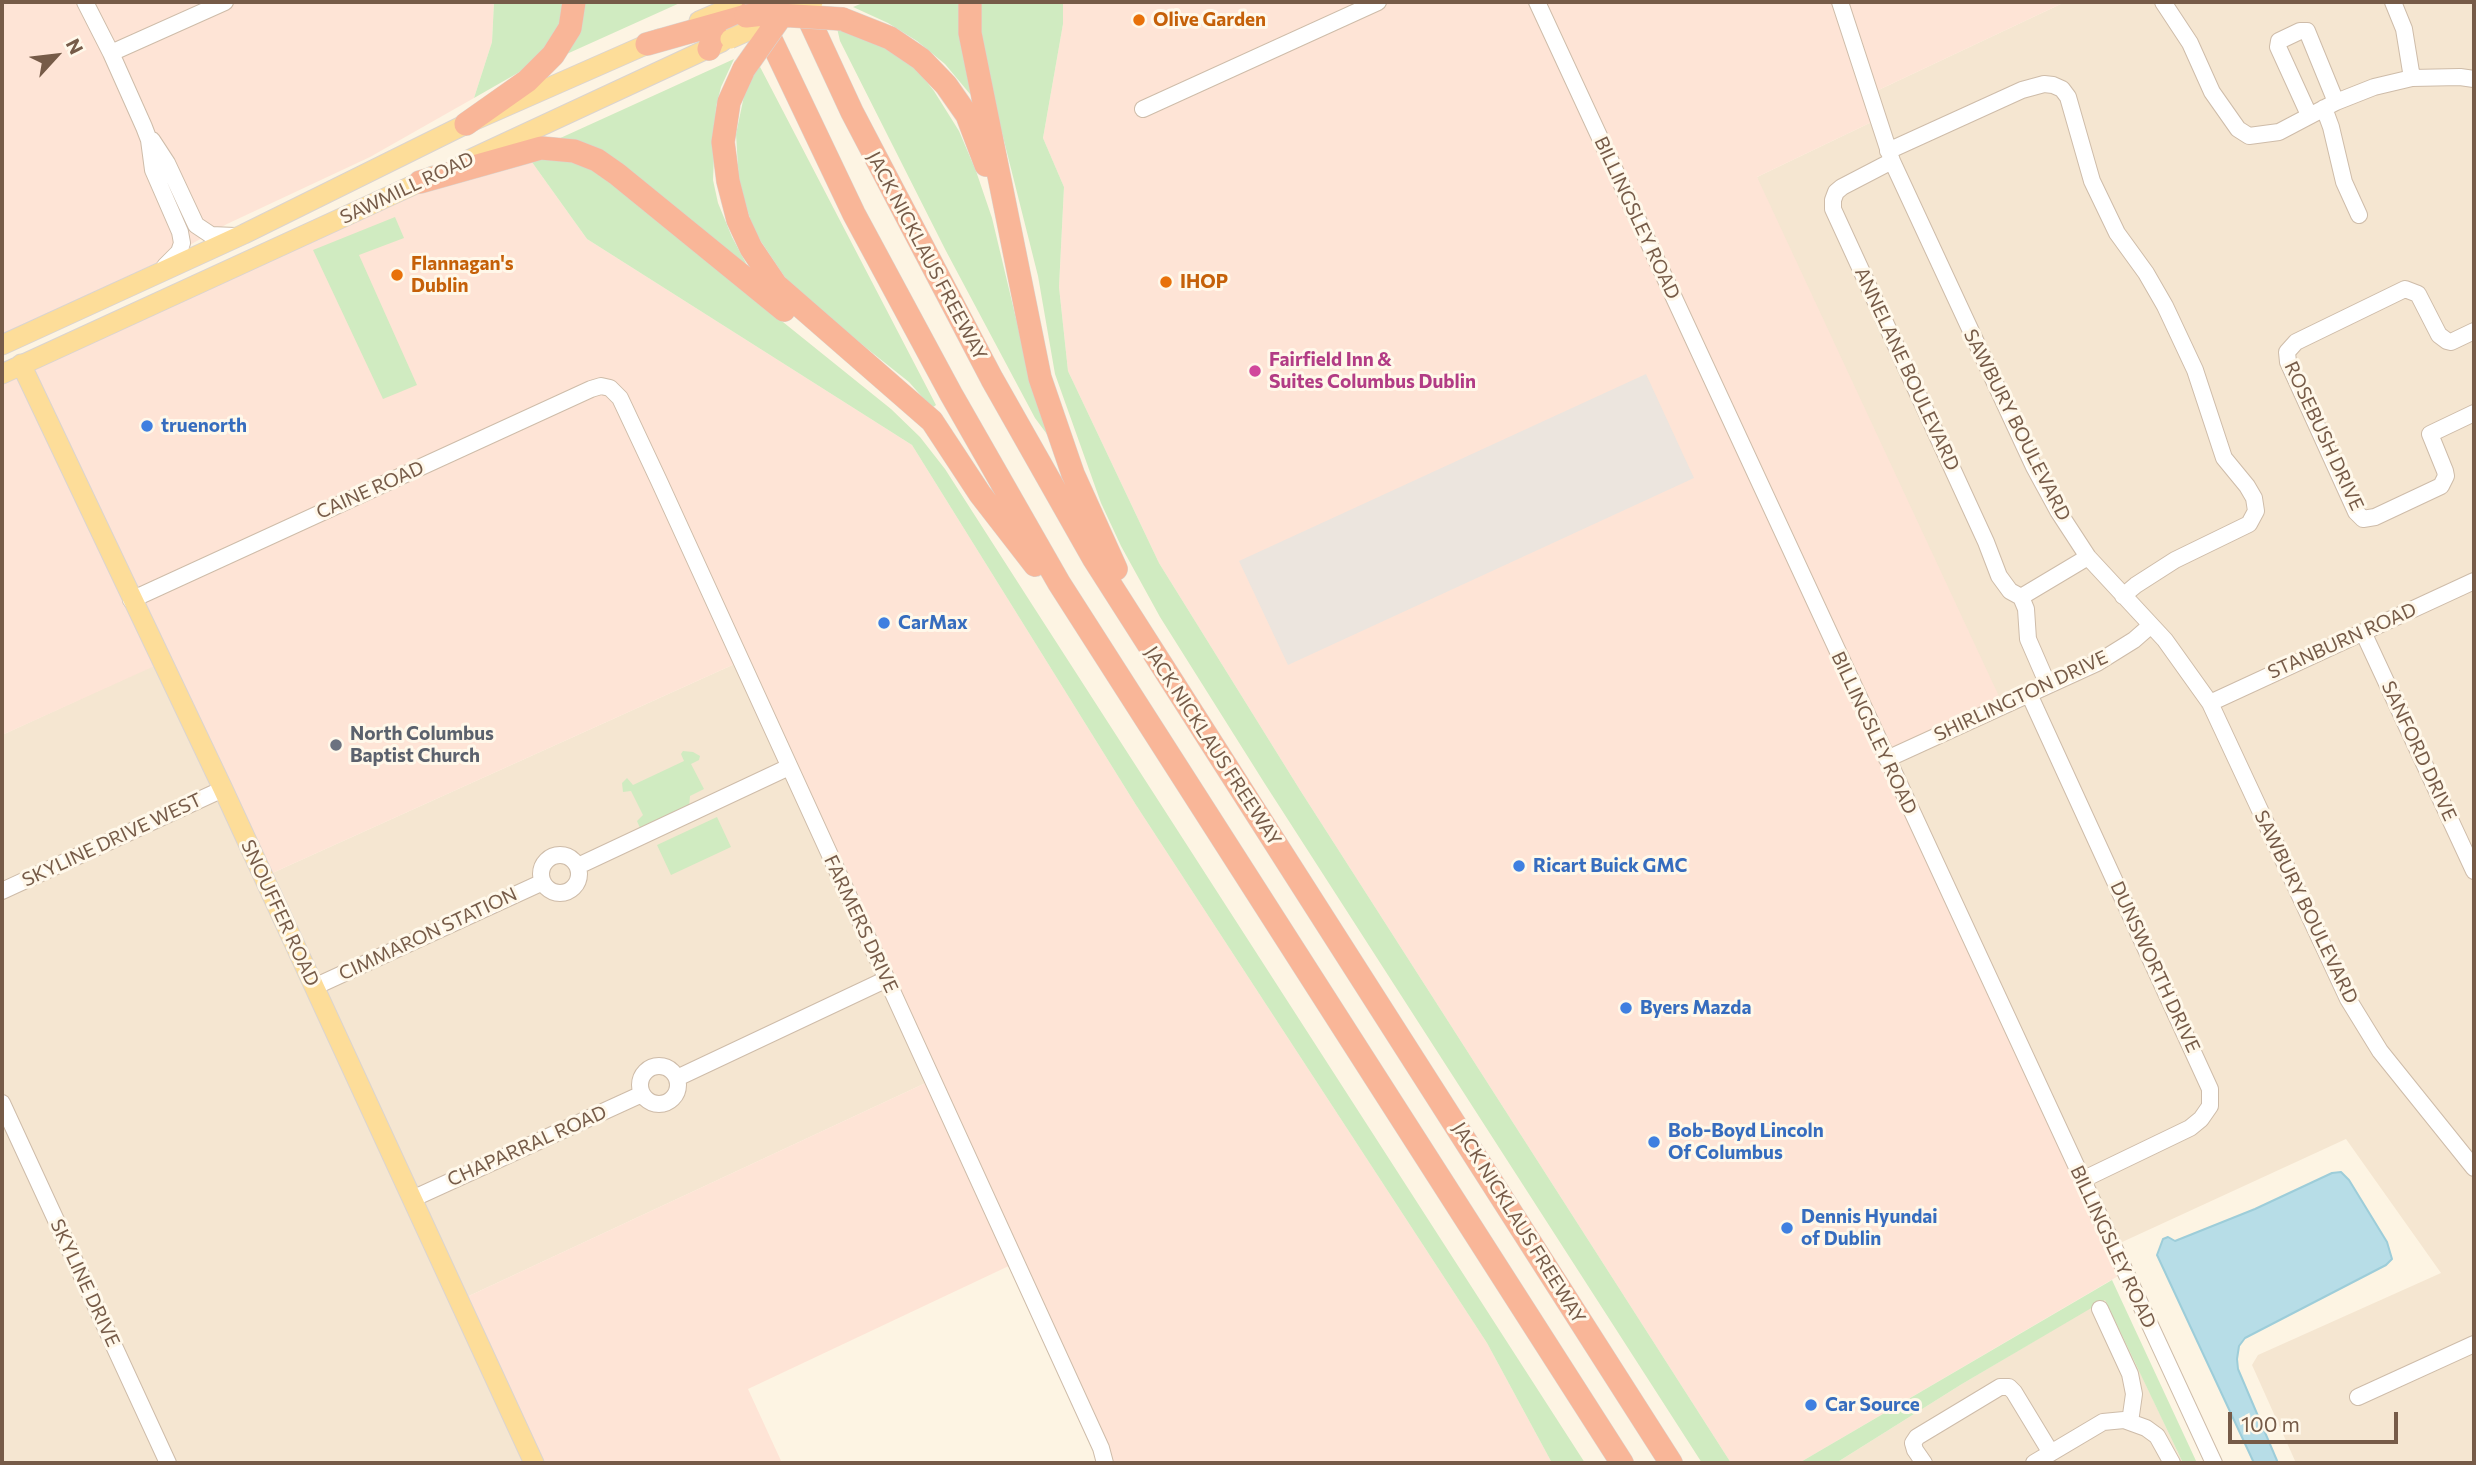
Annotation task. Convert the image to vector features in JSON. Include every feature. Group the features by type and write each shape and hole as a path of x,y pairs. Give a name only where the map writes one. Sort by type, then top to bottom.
{"highway":[{"path":"466,124 527,81 553,55 570,28 574,2"},
{"path":"970,2 970,33 1041,378 1073,474 1105,548 1214,750"},
{"path":"751,5 854,214 951,394 1059,583 1622,1463"},
{"path":"647,44 721,30 751,5 792,6 842,19 890,38 921,58 946,85 967,115 980,146 1018,276"},
{"path":"792,6 744,69 729,102 723,142 728,181 742,229 751,248 776,285 932,421 980,494 1098,646"},
{"name":"JACK NICKLAUS FREEWAY","path":"792,6 852,112 992,379 1094,559 1671,1463"},
{"path":"420,182 541,148 574,150 597,160 841,355 886,382"}],"main road":[{"name":"SAWMILL ROAD","path":"2,374 420,182 721,30 792,6 813,2"},
{"name":"SAWMILL ROAD","path":"2,345 244,234 466,124 647,44"},
{"path":"21,364 24,351 33,344 109,296"},
{"name":"SNOUFFER ROAD","path":"21,364 223,789 534,1463"}],"street":[{"path":"85,2 149,139 153,170 182,240 175,258 145,279"},
{"path":"111,53 225,2"},
{"path":"1143,109 1378,2"},
{"name":"BILLINGSLEY ROAD","path":"1537,2 2214,1463"},
{"name":"SAWBURY BOULEVARD","path":"1840,2 1890,156 2034,467 2088,557 2183,663 2210,703 2348,999 2380,1051 2474,1168"},
{"path":"2164,2 2190,43 2212,92 2243,134 2257,136 2279,132 2323,108 2374,87 2412,78 2460,76 2474,79"},
{"path":"2393,2 2404,29 2412,78"},
{"name":"ANNELANE BOULEVARD","path":"2021,597 2010,591 1999,576 1986,542 1833,209 1833,200 1842,187 1890,156 2022,90 2044,84 2062,89 2068,97 2092,181 2117,233 2146,273 2165,306 2195,370 2224,458 2247,486 2256,511 2249,524 2175,561 2123,596"},
{"path":"2323,108 2331,127 2344,182 2359,215"},
{"path":"144,127 167,163 192,219 201,229 218,237 244,234"},
{"name":"ROSEBUSH DRIVE","path":"2474,331 2451,342 2447,341 2439,335 2418,294 2405,289 2296,342 2287,352 2288,362 2356,512 2363,519 2375,517 2441,486 2445,482 2445,471 2430,434 2474,413"},
{"name":"CAINE ROAD","path":"131,600 591,389 601,386 610,388"},
{"name":"FARMERS DRIVE","path":"610,388 620,398 629,415 1097,1440 1105,1463"},
{"path":"2048,685 2028,639 2026,609 2021,597 2088,557"},
{"name":"STANBURN ROAD","path":"2210,703 2474,581"},
{"name":"SHIRLINGTON DRIVE","path":"1887,759 2097,663 2134,640 2150,625"},
{"name":"SANFORD DRIVE","path":"2363,632 2474,871"},
{"name":"DUNSWORTH DRIVE","path":"2029,694 2210,1089 2210,1106 2190,1128 2082,1180"},
{"path":"578,866 789,767"},
{"name":"SKYLINE DRIVE WEST","path":"2,891 223,789"},
{"path":"553,856 567,856 578,866 579,878 568,891 556,892 543,882 542,867 553,856"},
{"name":"CIMMARON STATION","path":"314,986 543,882"},
{"path":"677,1078 887,979"},
{"path":"652,1068 667,1068 677,1078 676,1095 667,1103 650,1102 642,1094 641,1079 652,1068"},
{"name":"CHAPARRAL ROAD","path":"412,1199 642,1094"},
{"name":"SKYLINE DRIVE","path":"2,1103 168,1463"},
{"path":"2100,1309 2130,1374 2134,1394 2130,1422"},
{"path":"2358,1396 2474,1343"},
{"path":"1924,1463 1913,1443 1917,1437 2000,1387 2009,1387 2014,1392 2051,1453"},
{"path":"2035,1463 2103,1422 2130,1422 2157,1436 2172,1463"}],"shaded area":[{"path":"2,2 494,2 492,42 474,98 370,157 227,224 163,260 2,334"},
{"path":"1063,2 2065,2 1870,94 1878,119 1757,177 2003,705 1887,759 2125,1272 1799,1463 1731,1463 1300,790 1159,563 1068,371 1059,287 1064,187 1043,138 1063,24"},
{"path":"2065,2 2474,2 2474,1463 2296,1463 2252,1365 2258,1355 2441,1273 2346,1139 2120,1243 1887,759 1757,177 1878,119 1870,94"},
{"path":"529,158 587,239 912,445 1136,805 1487,1343 1552,1463 1108,1463 1013,1264 748,1389 782,1463 531,1463 456,1302 932,1080 739,662 259,879 159,664 2,735 2,384 420,191"},
{"path":"1646,374 1694,478 1288,665 1239,561"},
{"path":"739,662 932,1080 456,1302 531,1463 2,1463 2,735 159,663 259,879"},
{"path":"2105,1299 2183,1463 1836,1463 1962,1384"}],"green space":[{"path":"494,2 565,2 563,17 549,49 523,70 474,98 492,42"},
{"path":"581,2 682,2 560,57"},
{"path":"865,2 961,2 976,96 970,94 945,64 917,41 888,23 853,7"},
{"path":"980,2 1063,2 1063,24 1043,138 1064,187 1059,287 1068,371 1159,563 1300,790 1731,1463 1702,1463 1265,784 1160,617 1121,546 1101,503 1055,374 1038,276 996,109 980,32"},
{"path":"837,28 883,43 912,63 934,91 959,131 992,218 1029,373 1049,437 1035,418 946,251 840,41"},
{"path":"734,59 721,87 716,107 713,180 718,203 748,267 556,140"},
{"path":"758,63 936,405 932,408 909,382 806,300 786,279 754,231 739,184 736,134 744,96"},
{"path":"546,155 588,165 891,409 920,437 945,469 1585,1463 1552,1463 1487,1343 1136,805 912,445 587,239 529,158"},
{"path":"395,217 404,238 359,255 417,385 383,399 313,250"},
{"path":"683,751 700,756 699,760 691,764 704,789 690,796 689,807 688,805 643,829 640,828 637,821 643,815 631,791 623,792 622,783 627,778 633,785 684,761 681,754"},
{"path":"717,817 731,847 671,875 657,845"},
{"path":"2112,1280 2197,1463 2183,1463 2105,1300 1962,1384 1836,1463 1799,1463"}],"water":[{"path":"2341,1172 2349,1180 2387,1242 2392,1259 2386,1265 2245,1338 2239,1346 2238,1369 2278,1463 2254,1463 2157,1255 2163,1239 2168,1237 2175,1241 2255,1209 2332,1173"}],"place":[{"name":"Olive Garden","path":"1139,20"},
{"name":"Flannagan's Dublin","path":"397,275"},
{"name":"IHOP","path":"1166,282"},
{"name":"Fairfield Inn & Suites Columbus Dublin","path":"1255,371"},
{"name":"truenorth","path":"147,426"},
{"name":"CarMax","path":"884,623"},
{"name":"North Columbus Baptist Church","path":"336,745"},
{"name":"Ricart Buick GMC","path":"1519,866"},
{"name":"Byers Mazda","path":"1626,1008"},
{"name":"Bob-Boyd Lincoln Of Columbus","path":"1654,1142"},
{"name":"Dennis Hyundai of Dublin","path":"1787,1228"},
{"name":"Car Source","path":"1811,1405"}]}
